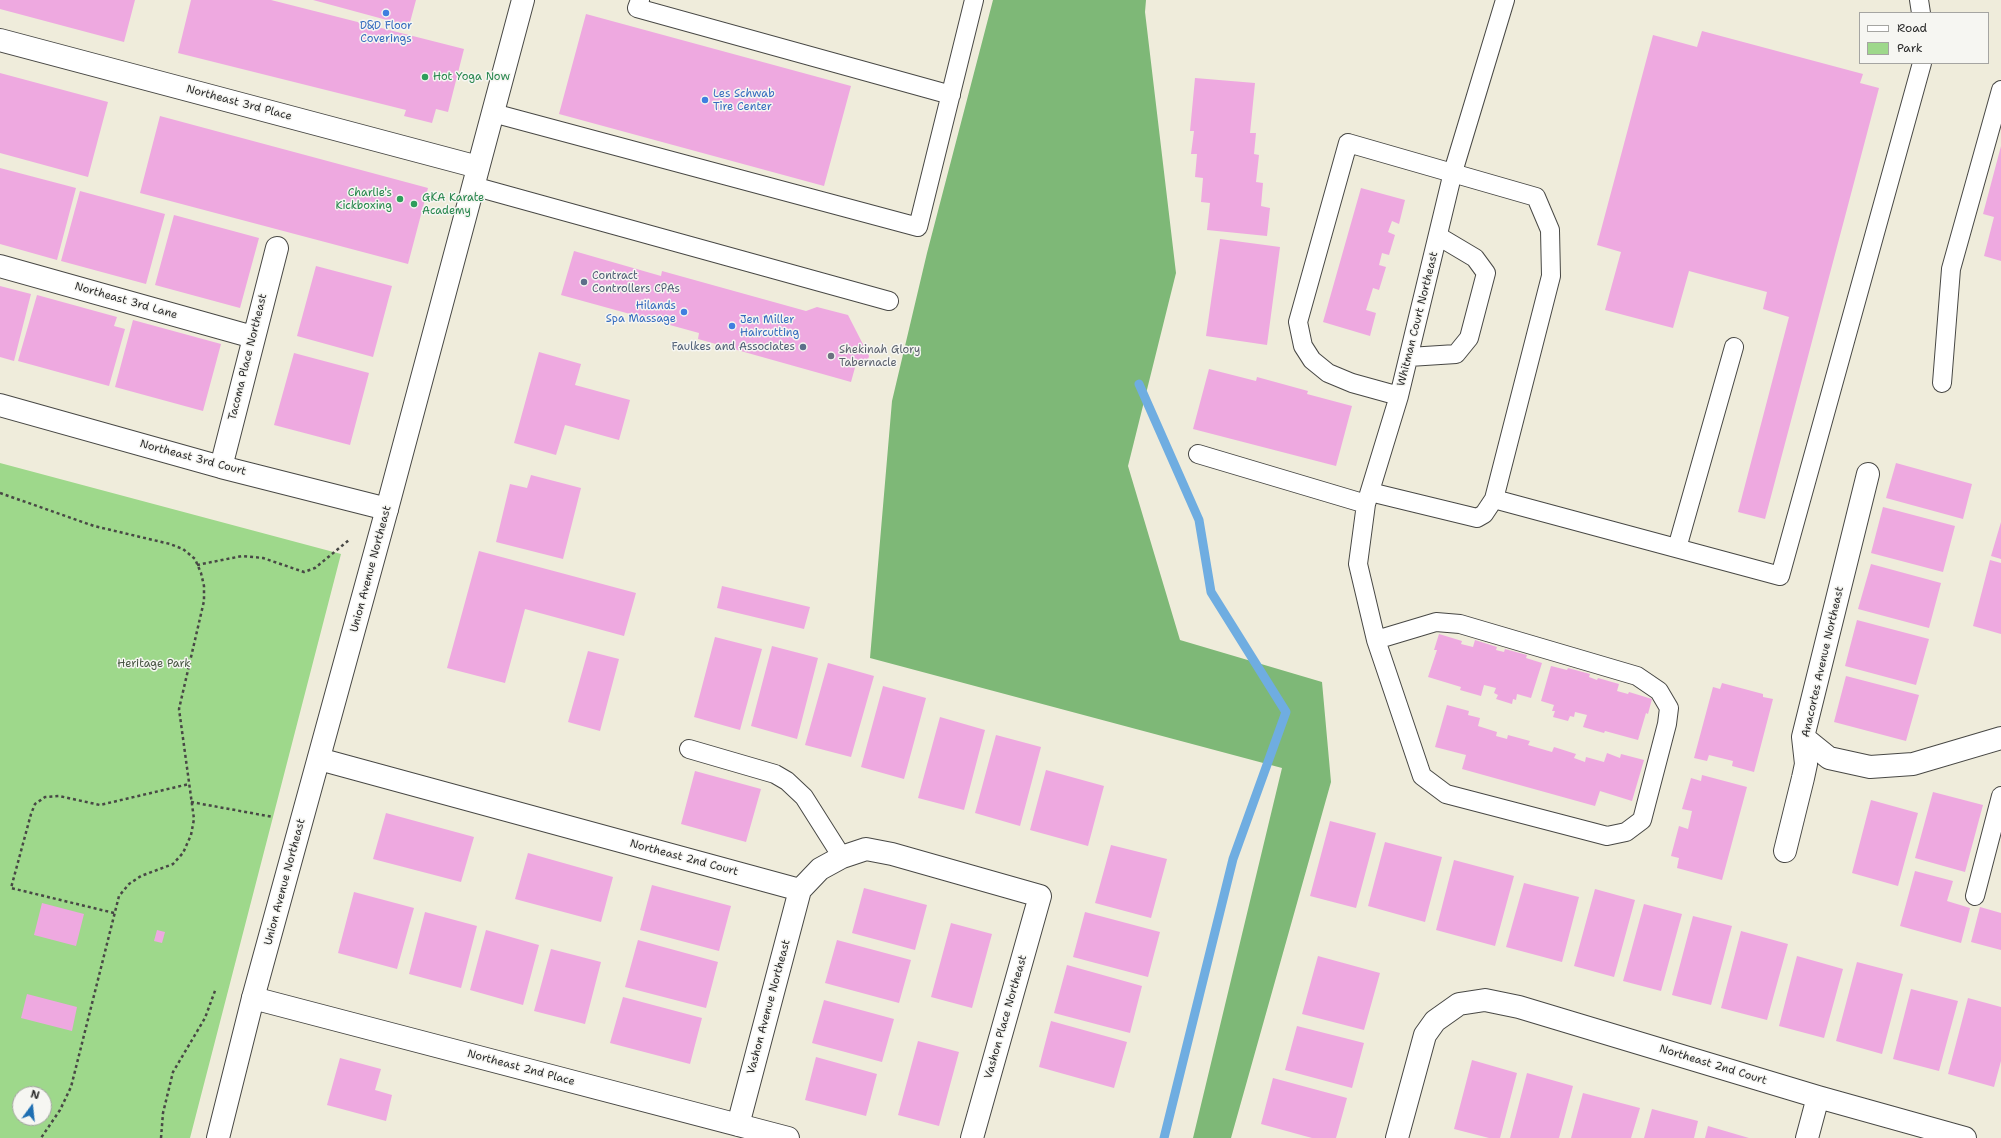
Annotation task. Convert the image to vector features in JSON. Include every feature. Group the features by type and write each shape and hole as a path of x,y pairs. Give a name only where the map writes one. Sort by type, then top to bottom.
{"street":[{"name":"Union Avenue Northeast","path":"218,1138 318,759 387,509 523,0"},
{"name":"Northeast 3rd Place","path":"0,40 476,176"},
{"name":"Tacoma Place Northeast","path":"221,467 253,337 277,248"},
{"name":"Northeast 3rd Lane","path":"0,266 253,337"},
{"name":"Northeast 3rd Court","path":"0,405 221,467 387,509"},
{"name":"Anacortes Avenue Northeast","path":"1785,851 1806,764 1804,737 1868,474"},
{"path":"1804,737 1829,758 1870,767 1912,764 2001,738"},
{"name":"Northeast 2nd Court","path":"318,759 800,890"},
{"name":"Vashon Place Northeast","path":"842,857 866,849 873,850 1040,896 972,1138"},
{"path":"800,890 820,869 842,857"},
{"name":"Vashon Avenue Northeast","path":"738,1125 800,890"},
{"name":"Northeast 2nd Place","path":"254,998 788,1138"},
{"name":"Northeast 2nd Court","path":"1398,1138 1425,1035 1435,1021 1459,1004 1485,1000 1519,1007 1818,1097 1965,1138"},
{"path":"1807,1138 1818,1097"}],"lane":[{"path":"640,0 637,8 951,95"},
{"path":"493,113 918,228 974,0"},
{"name":"Whitman Court Northeast","path":"1376,640 1436,622 1460,624 1637,676 1659,691 1669,708 1667,724 1642,820 1626,832 1607,836 1446,794 1422,776 1376,640 1358,564 1368,498 1399,396 1453,172 1505,0"},
{"path":"1919,0 1921,12"},
{"path":"1494,499 1780,576 1922,64"},
{"path":"1942,383 1951,269 2001,90"},
{"path":"1198,454 1368,498 1477,518 1484,514 1494,499 1552,276 1550,230 1536,197 1348,143 1298,322 1304,346 1312,360 1328,373 1352,383 1399,396"},
{"path":"476,176 889,301"},
{"path":"1409,357 1456,354 1469,338 1486,273 1475,258 1438,236"},
{"path":"1677,548 1734,347"},
{"path":"689,749 775,774 787,781 804,797 842,857"},
{"path":"1975,896 2001,796"}],"path":[{"path":"0,493 94,526 170,544 183,549 195,559 202,573 204,586 204,601 179,709 194,819 191,835 183,853 173,864 141,876 129,884 119,896 71,1087 60,1110 41,1138"},
{"path":"197,565 242,556 264,558 304,572 315,568 352,538"},
{"path":"114,913 11,888 35,804 45,797 59,796 100,804 189,784"},
{"path":"191,802 301,823"},
{"path":"161,1138 163,1113 173,1072 205,1018 216,988"}],"green space":[{"path":"993,0 1146,0 1145,12 1176,273 1128,466 1180,640 1322,682 1331,782 1231,1138 1193,1138 1282,768 870,658 892,401 927,253"},
{"name":"Heritage Park","path":"0,463 341,554 190,1138 0,1138"}],"building":[{"path":"0,0 135,0 124,42 0,9"},
{"path":"191,0 271,0 464,49 448,112 436,109 432,123 404,116 406,110 178,53"},
{"name":"D&D Floor Coverings","path":"313,0 416,0 409,26"},
{"name":"Les Schwab Tire Center","path":"586,14 851,86 824,186 559,114"},
{"path":"1702,31 1863,74 1860,83 1879,88 1765,519 1738,512 1789,317 1763,309 1767,292 1689,271 1673,328 1605,310 1621,252 1597,245 1653,35 1697,47"},
{"path":"0,73 108,102 88,177 0,153"},
{"path":"1195,78 1255,83 1250,133 1256,133 1254,154 1259,155 1256,182 1263,183 1261,206 1270,208 1267,236 1207,230 1210,203 1201,202 1203,178 1195,177 1197,154 1191,154 1194,131 1190,131"},
{"path":"160,116 428,188 408,264 140,193"},
{"path":"2001,146 2001,261 1984,256 1994,217 1983,214"},
{"path":"0,168 76,188 57,260 0,244"},
{"path":"1361,188 1405,200 1399,224 1392,221 1388,232 1395,235 1389,255 1382,253 1379,265 1386,267 1379,290 1373,288 1366,310 1376,313 1370,336 1323,322"},
{"path":"80,191 165,214 146,284 61,261"},
{"path":"174,215 259,238 240,308 155,285"},
{"path":"1220,239 1280,247 1267,345 1206,336"},
{"path":"574,251 661,276 662,271 806,311 817,307 848,315 869,356 866,367 856,364 851,382 698,339 699,333 561,295"},
{"path":"316,266 392,286 373,357 297,336"},
{"path":"0,286 31,294 14,361 0,357"},
{"path":"37,295 117,317 114,326 125,329 109,386 18,361"},
{"path":"133,320 221,344 203,411 115,387"},
{"path":"539,352 581,364 575,385 630,400 619,440 565,425 556,455 514,443"},
{"path":"294,353 369,373 350,445 274,425"},
{"path":"1209,369 1256,381 1257,377 1308,391 1307,394 1352,406 1336,466 1193,429"},
{"path":"1896,463 1972,484 1963,519 1886,498"},
{"path":"531,475 581,488 563,559 496,542 510,484 527,488"},
{"path":"1883,507 1955,526 1943,572 1871,553"},
{"path":"2001,522 2001,559 1991,556"},
{"path":"479,551 636,593 624,636 525,609 505,683 447,668"},
{"path":"1990,560 2001,563 2001,634 1973,626"},
{"path":"1871,564 1941,583 1929,628 1858,609"},
{"path":"722,586 810,607 804,629 717,608"},
{"path":"1857,620 1929,639 1916,685 1845,666"},
{"path":"1439,634 1462,641 1461,644 1473,647 1475,640 1497,647 1496,650 1504,652 1505,649 1527,655 1526,658 1542,663 1531,698 1517,694 1516,700 1513,699 1512,704 1496,699 1498,695 1494,693 1496,688 1484,685 1481,696 1460,690 1461,687 1428,677 1437,650 1434,650"},
{"path":"715,637 762,649 740,730 694,717"},
{"path":"772,646 818,658 797,739 751,726"},
{"path":"588,651 619,659 600,731 568,722"},
{"path":"828,663 874,676 851,757 805,745"},
{"path":"1551,666 1567,670 1568,668 1590,674 1589,677 1597,680 1598,678 1619,684 1617,691 1628,694 1629,692 1652,699 1638,740 1583,727 1587,715 1575,712 1574,717 1570,716 1568,721 1553,717 1555,711 1552,711 1554,705 1541,701"},
{"path":"1846,676 1919,695 1906,741 1834,722"},
{"path":"1722,683 1763,694 1763,697 1773,699 1754,772 1732,766 1733,761 1709,755 1707,761 1694,758 1713,687 1720,689"},
{"path":"883,686 926,698 904,779 861,767"},
{"path":"1447,705 1469,711 1468,715 1480,718 1478,726 1497,732 1496,736 1507,739 1508,735 1530,741 1528,745 1552,752 1554,747 1576,754 1574,758 1585,762 1586,757 1604,762 1607,753 1620,758 1621,754 1644,760 1632,801 1600,791 1595,806 1462,769 1466,755 1435,747"},
{"path":"940,717 985,730 964,810 918,798"},
{"path":"996,735 1041,747 1020,826 975,813"},
{"path":"1046,770 1104,786 1088,846 1030,830"},
{"path":"695,771 761,789 746,842 681,824"},
{"path":"1702,775 1747,787 1722,880 1677,868 1679,858 1671,856 1679,826 1688,829 1692,811 1682,809 1691,778 1701,781"},
{"path":"1933,792 1983,805 1965,872 1915,858"},
{"path":"1871,800 1918,813 1898,886 1852,873"},
{"path":"386,813 474,837 461,882 373,859"},
{"path":"1330,821 1376,833 1356,908 1310,896"},
{"path":"1385,842 1442,857 1425,922 1368,906"},
{"path":"1111,845 1167,859 1151,918 1095,903"},
{"path":"528,853 613,877 601,922 515,899"},
{"path":"1454,860 1514,876 1495,946 1436,930"},
{"path":"1915,871 1953,881 1947,901 1970,908 1961,943 1900,926"},
{"path":"1524,883 1579,897 1562,962 1506,947"},
{"path":"652,885 731,906 719,951 640,930"},
{"path":"864,888 927,905 915,950 852,933"},
{"path":"1595,889 1635,900 1614,977 1574,966"},
{"path":"354,892 414,908 397,969 338,953"},
{"path":"42,903 84,914 76,946 34,935"},
{"path":"1644,904 1682,914 1661,991 1623,981"},
{"path":"1980,907 2001,913 2001,950 1971,942"},
{"path":"425,912 477,926 461,988 409,974"},
{"path":"1085,912 1160,932 1148,977 1073,957"},
{"path":"1693,916 1732,926 1711,1005 1672,995"},
{"path":"951,923 992,934 972,1008 931,997"},
{"path":"157,930 165,932 162,943 154,941"},
{"path":"486,930 539,945 523,1005 470,990"},
{"path":"1741,931 1788,944 1767,1020 1721,1008"},
{"path":"638,940 718,962 706,1008 625,987"},
{"path":"837,940 911,960 899,1003 825,983"},
{"path":"551,949 601,962 585,1024 534,1011"},
{"path":"1318,956 1380,973 1364,1030 1302,1014"},
{"path":"1797,956 1843,969 1824,1038 1779,1026"},
{"path":"1857,962 1903,974 1882,1054 1836,1041"},
{"path":"1067,965 1142,986 1130,1033 1054,1013"},
{"path":"1911,989 1958,1001 1939,1071 1893,1059"},
{"path":"27,994 77,1007 72,1031 21,1018"},
{"path":"623,997 702,1018 690,1064 610,1043"},
{"path":"1968,998 2001,1007 2001,1061 1994,1087 1948,1074"},
{"path":"824,1000 894,1019 882,1062 812,1043"},
{"path":"1051,1021 1127,1042 1114,1088 1039,1067"},
{"path":"1297,1026 1364,1043 1352,1088 1285,1070"},
{"path":"918,1041 959,1052 939,1126 898,1115"},
{"path":"816,1057 877,1074 866,1116 805,1100"},
{"path":"340,1058 381,1069 375,1090 392,1095 386,1121 327,1105"},
{"path":"1472,1060 1517,1073 1500,1138 1489,1138 1454,1129"},
{"path":"1527,1073 1573,1086 1559,1138 1510,1138"},
{"path":"1273,1078 1347,1098 1336,1138 1312,1138 1261,1124"},
{"path":"1583,1093 1640,1108 1631,1138 1571,1138"},
{"path":"1652,1109 1698,1121 1694,1138 1644,1138"},
{"path":"1708,1126 1749,1138 1705,1138"}],"waterway":[{"path":"1139,384 1199,520 1211,592 1286,712 1233,859 1164,1138"}],"place":[{"name":"D&D Floor Coverings","path":"386,13"},
{"name":"Hot Yoga Now","path":"425,77"},
{"name":"Les Schwab Tire Center","path":"705,100"},
{"name":"Charlie's Kickboxing","path":"400,199"},
{"name":"GKA Karate Academy","path":"414,204"},
{"name":"Contract Controllers CPAs","path":"584,282"},
{"name":"Hilands Spa Massage","path":"684,312"},
{"name":"Jen Miller Haircutting","path":"732,326"},
{"name":"Faulkes and Associates","path":"803,347"},
{"name":"Shekinah Glory Tabernacle","path":"831,356"}]}
